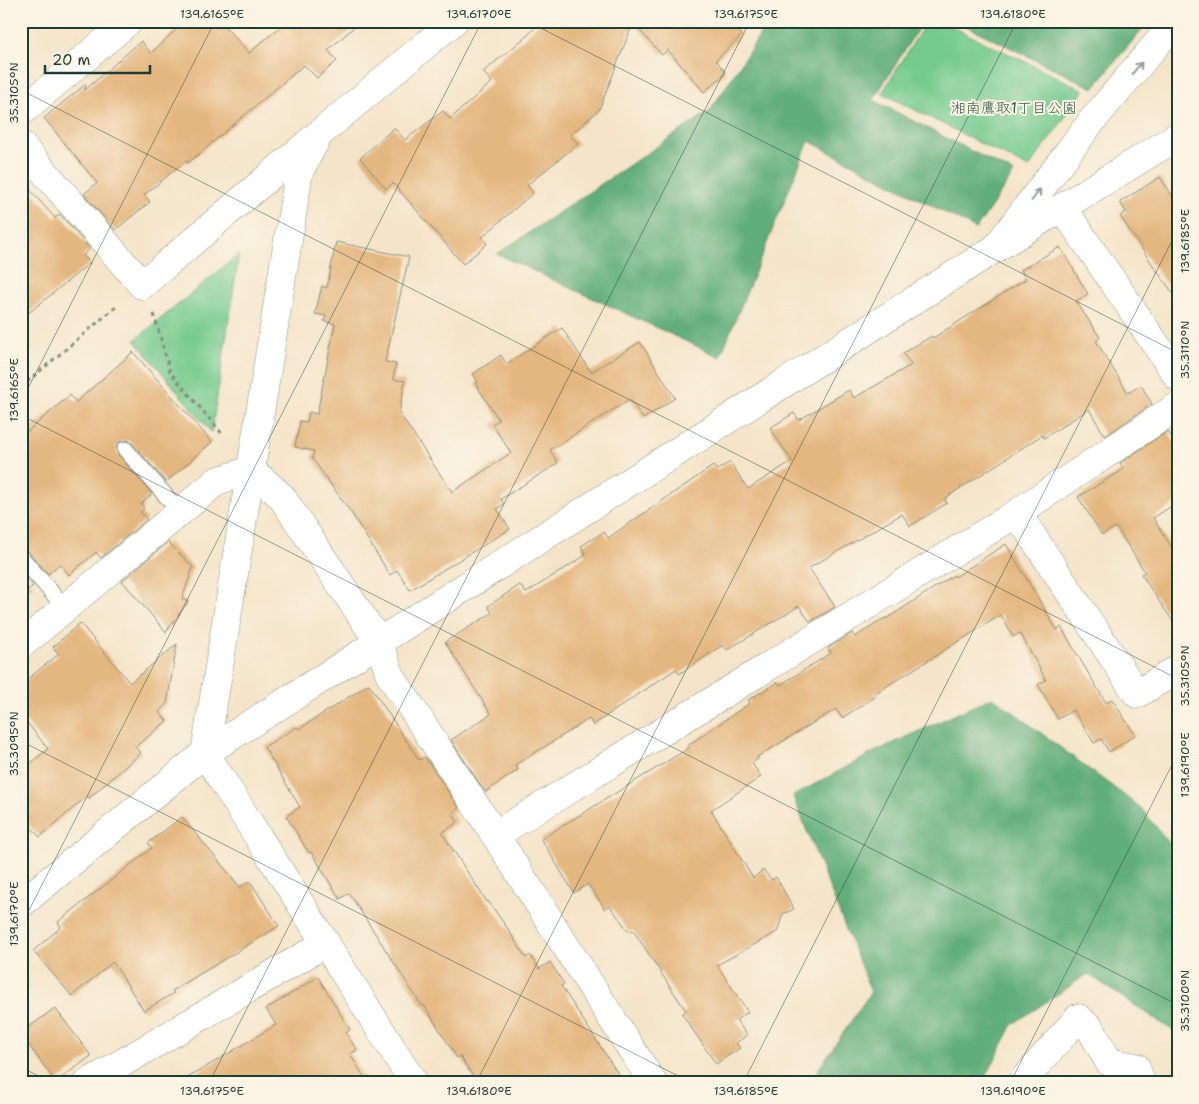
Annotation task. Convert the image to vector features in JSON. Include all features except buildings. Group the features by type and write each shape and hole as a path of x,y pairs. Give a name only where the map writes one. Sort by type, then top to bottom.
{"street":[{"path":"21,112 129,21"},
{"path":"21,145 142,285 454,21"},
{"path":"996,248 1091,122 1176,21"},
{"path":"319,134 299,172 205,753 414,1083"},
{"path":"21,904 205,753 996,248 1178,136"},
{"path":"1062,207 1178,377"},
{"path":"495,836 1018,513 1178,406"},
{"path":"21,645 217,481 251,470"},
{"path":"251,470 281,496 379,642 390,675 654,1083"},
{"path":"1018,513 1137,694 1178,668"},
{"path":"88,1083 326,943"},
{"path":"1021,1083 1078,1018 1090,1028 1109,1062 1136,1066 1141,1083"}],"lane":[{"path":"125,449 180,512"},
{"path":"21,557 65,608"}],"path":[{"path":"142,285 157,322 170,372 251,470"},
{"path":"21,387 118,306"}],"green space":[{"path":"769,21 923,21 873,100 1014,173 976,229 809,141 720,357 497,254 710,111"},
{"name":"湘南鷹取1丁目公園","path":"927,21 940,21 1084,90 1029,168 882,93"},
{"path":"956,21 1149,21 1093,88"},
{"path":"239,254 213,423 211,432 135,340"},
{"path":"993,697 1141,808 1178,854 1178,1034 1088,974 1013,1024 983,1083 809,1083 871,992 793,796 874,752"}]}
